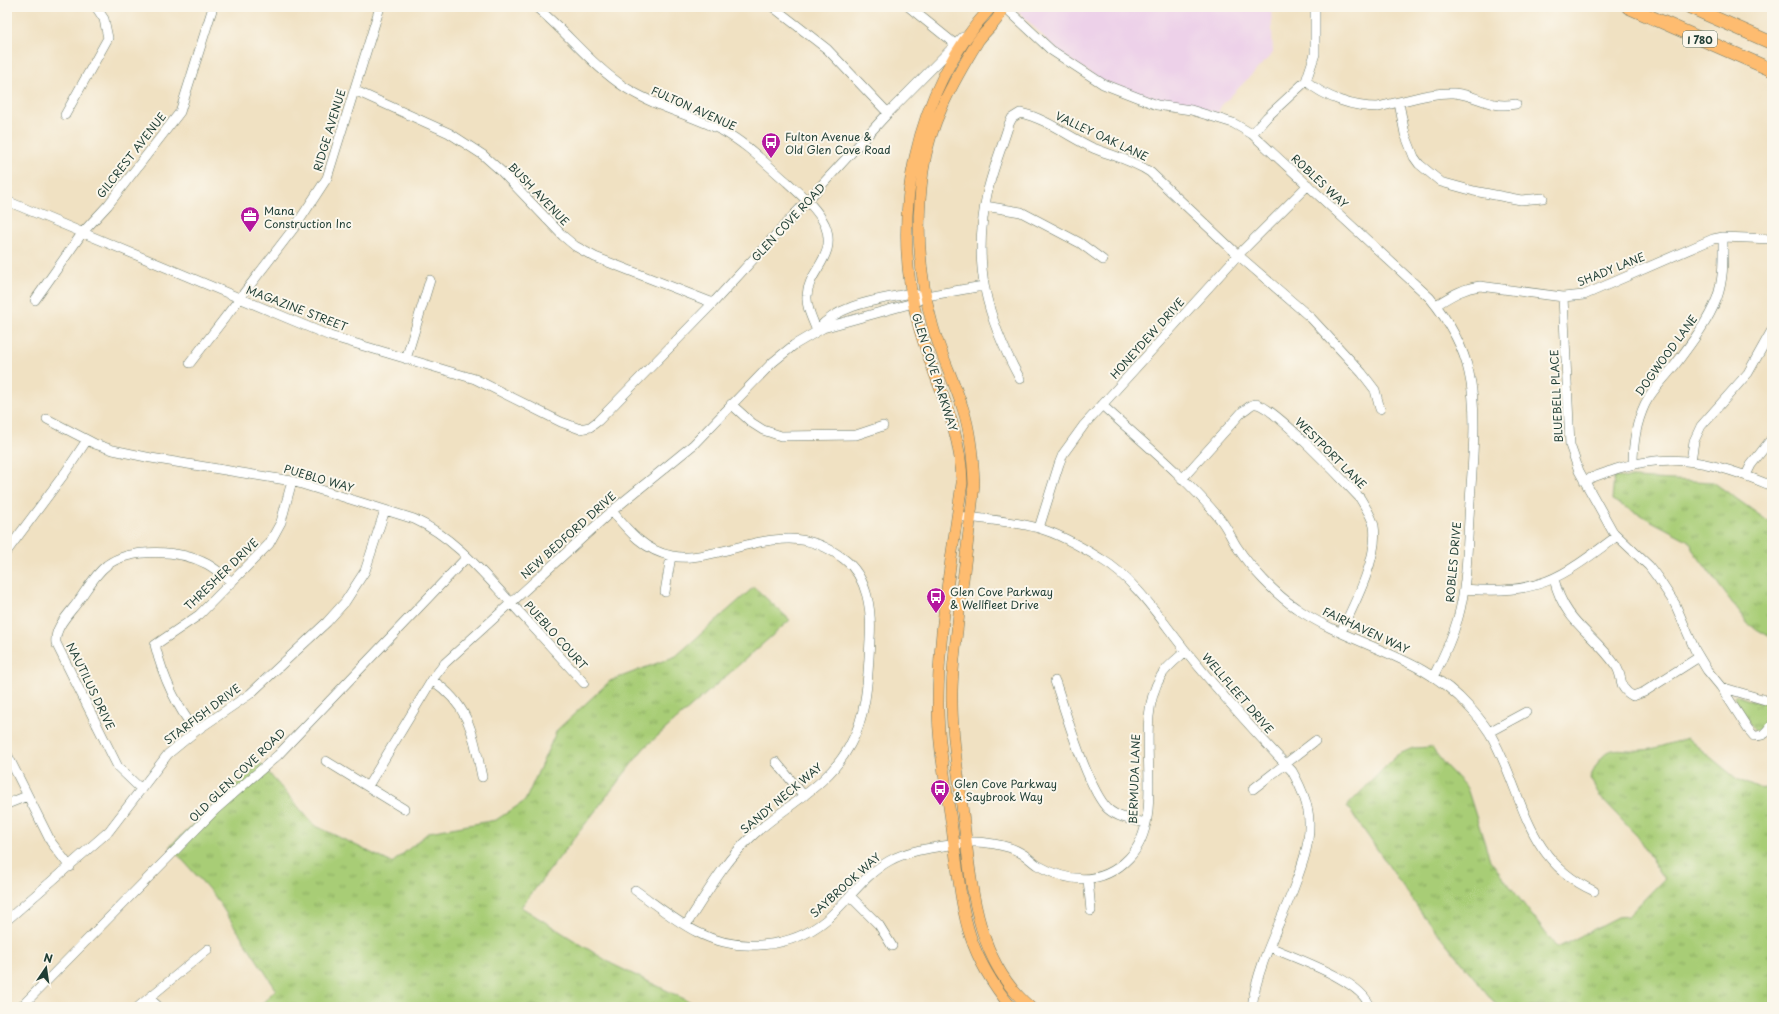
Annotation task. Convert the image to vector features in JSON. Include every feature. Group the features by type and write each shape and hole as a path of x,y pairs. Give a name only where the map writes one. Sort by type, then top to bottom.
{"highway":[{"name":"I 780","path":"1628,7 1772,70"},
{"name":"I 780","path":"1690,7 1772,43"}],"main road":[{"name":"GLEN COVE ROAD","path":"975,25 991,7"},
{"name":"GLEN COVE PARKWAY","path":"1002,7 1001,15 980,39 944,103 932,136 923,169 919,205 920,238 926,296 936,335 964,410 971,443 974,484 953,662 952,704 954,736 975,906 990,952 1007,980 1030,1007"},
{"name":"GLEN COVE PARKWAY","path":"975,25 955,54 943,77 928,115 914,162 906,204 906,247 912,298 922,335 951,416 958,445 962,483 945,612 938,680 938,708 964,918 969,936 984,971 1011,1007"}],"street":[{"path":"64,115 108,38 108,30 104,19 96,7"},
{"name":"GILCREST AVENUE","path":"36,300 83,232 108,205 180,112 213,7"},
{"name":"RIDGE AVENUE","path":"190,363 321,189 331,167 380,7"},
{"name":"FULTON AVENUE","path":"536,7 613,79 652,102 703,122 734,138 755,153 808,201 825,227 828,241 828,248 819,269 810,284 806,297 817,331"},
{"path":"773,7 827,49 888,113"},
{"path":"909,7 956,45"},
{"name":"ROBLES WAY","path":"1006,7 1051,50 1103,84 1157,105 1191,110 1226,121 1252,134 1436,305 1458,340 1469,373 1473,415 1470,492"},
{"path":"1252,134 1267,117 1306,81 1314,54 1316,7"},
{"name":"GLEN COVE ROAD","path":"580,429 590,427 598,422 713,303 888,113 975,25"},
{"path":"1306,81 1312,86 1340,101 1356,106 1378,107 1443,93 1466,95 1495,106 1502,107 1516,104"},
{"name":"BUSH AVENUE","path":"354,90 449,133 471,146 501,171 563,236 575,246 595,257 713,303"},
{"path":"1399,103 1405,134 1414,157 1419,164 1441,182 1474,191 1521,200 1543,198"},
{"name":"VALLEY OAK LANE","path":"1020,379 997,332 988,309 983,286 981,239 987,194 1009,124 1012,118 1020,113 1060,130 1093,148 1136,163 1150,172 1238,255 1311,318 1362,373 1375,390 1380,409"},
{"name":"HONEYDEW DRIVE","path":"1039,528 1063,454 1084,425 1238,255 1308,185"},
{"name":"MAGAZINE STREET","path":"7,201 330,336 475,380 561,422 580,429"},
{"path":"985,206 1021,212 1092,250 1103,260"},
{"name":"SHADY LANE","path":"1436,305 1468,287 1480,286 1563,297 1584,295 1713,239 1723,237 1772,239"},
{"name":"DOGWOOD LANE","path":"1633,464 1633,444 1638,420 1645,404 1704,322 1717,298 1723,265 1723,237"},
{"path":"406,359 430,280"},
{"name":"NEW BEDFORD DRIVE","path":"368,786 432,680 445,664 612,511 693,444 731,404 774,362 794,345 817,331 826,320 856,305 926,296 983,286"},
{"name":"BLUEBELL PLACE","path":"1563,297 1570,445 1584,480 1617,536 1649,566 1658,578 1675,604 1699,657 1707,670 1721,687 1748,729 1754,736 1761,736 1767,733 1772,725"},
{"path":"1690,461 1694,441 1701,426 1748,373 1772,330"},
{"path":"731,404 752,423 763,430 781,436 856,436 883,426"},
{"name":"WESTPORT LANE","path":"1182,479 1244,411 1252,405 1256,404 1262,406 1285,423 1360,498 1368,511 1374,526 1371,558 1359,594 1341,632"},
{"name":"FAIRHAVEN WAY","path":"1102,405 1182,479 1221,521 1237,548 1274,589 1295,608 1433,677 1468,705 1489,732 1532,833 1565,874 1577,883 1594,891"},
{"name":"PUEBLO WAY","path":"47,419 87,440 113,450 150,458 292,481 428,525 443,535 467,557 511,603"},
{"path":"1746,476 1751,465 1772,438"},
{"path":"7,551 65,473 87,440"},
{"path":"1584,480 1633,464 1665,460 1690,461 1733,470 1772,486"},
{"name":"THRESHER DRIVE","path":"196,731 181,712 160,664 155,646 199,615 269,544 281,522 292,481"},
{"name":"ROBLES DRIVE","path":"1433,677 1448,648 1458,618 1464,589 1470,492"},
{"name":"STARFISH DRIVE","path":"7,920 70,867 109,830 168,754 196,731 250,694 327,622 345,602 365,571 385,510"},
{"name":"SANDY NECK WAY","path":"612,511 635,538 645,546 671,556 686,558 700,556 773,540 795,538 808,540 834,551 852,564 864,586 870,610 871,632 868,684 862,713 850,745 842,759 822,782 761,828 742,845 686,925"},
{"name":"WELLFLEET DRIVE","path":"957,516 1003,521 1039,528 1063,538 1102,559 1115,569 1142,596 1186,651 1292,771 1304,794 1309,821 1309,833 1303,861 1257,979 1252,1007"},
{"path":"1464,589 1510,590 1534,586 1554,579 1580,564 1617,536"},
{"name":"NAUTILUS DRIVE","path":"141,789 118,767 107,748 56,643 57,630 99,572 114,561 126,556 144,552 163,553 190,558 207,564 232,582"},
{"path":"665,592 671,556"},
{"name":"OLD GLEN COVE ROAD","path":"21,1007 215,810 278,755 467,557"},
{"path":"1554,579 1564,607 1575,622 1606,652 1618,670 1622,688 1633,696 1644,692 1699,657"},
{"name":"PUEBLO COURT","path":"511,603 584,683"},
{"name":"BERMUDA LANE","path":"967,842 1005,846 1021,852 1035,864 1057,875 1082,880 1107,874 1120,867 1131,856 1144,835 1149,785 1149,714 1155,690 1161,676 1171,664 1186,651"},
{"path":"432,680 452,696 463,709 475,742 482,777"},
{"path":"1055,681 1073,734 1100,799 1109,809 1125,818 1146,823"},
{"path":"1721,687 1772,702"},
{"path":"1489,732 1526,712"},
{"path":"1253,789 1315,741"},
{"path":"7,754 51,842 70,867"},
{"path":"326,761 404,809"},
{"path":"776,762 804,796"},
{"path":"7,804 27,796"},
{"name":"SAYBROOK WAY","path":"635,890 696,932 732,944 762,945 778,943 814,928 827,919 887,862 920,850 967,842"},
{"path":"1088,879 1091,911"},
{"path":"850,896 879,925 892,946"},
{"path":"1270,947 1341,978 1365,997 1370,1007"},
{"path":"138,1007 208,949"},
{"path":"149,998 159,1007"}],"shaded area":[{"path":"1014,7 1271,7 1273,53 1221,106 1218,113 1163,101 1103,81 1061,54"}],"green space":[{"path":"1614,477 1713,482 1772,524 1772,638 1748,624 1692,549 1691,542 1612,500"},
{"path":"754,587 790,620 644,748 521,907 612,964 701,1007 259,1007 276,989 214,895 170,846 260,763 314,825 392,863 429,832 496,820 525,801 557,730 610,681 676,656"},
{"path":"1736,695 1752,701 1772,704 1772,719 1760,730 1756,731 1751,726 1734,697"},
{"path":"1687,738 1737,779 1759,789 1772,787 1772,1007 1498,1007 1423,915 1347,806 1397,755 1413,748 1431,747 1445,765 1467,788 1490,860 1557,948 1618,917 1628,916 1664,879 1637,836 1601,798 1590,778 1597,765 1603,756 1615,750 1651,749"}],"place":[{"name":"Fulton Avenue & Old Glen Cove Road","path":"771,159"},
{"name":"Mana Construction Inc","path":"250,233"},
{"name":"Glen Cove Parkway & Wellfleet Drive","path":"936,614"},
{"name":"Glen Cove Parkway & Saybrook Way","path":"940,806"}]}
